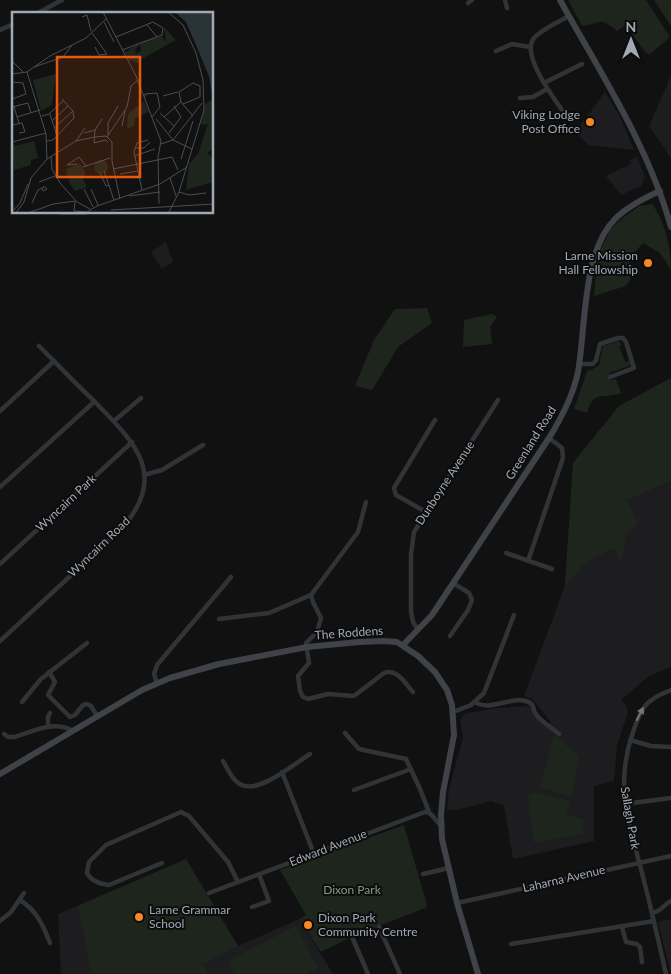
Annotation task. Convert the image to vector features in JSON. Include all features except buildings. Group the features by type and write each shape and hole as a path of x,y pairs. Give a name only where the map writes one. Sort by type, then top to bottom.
{"street":[{"path":"40,12 62,0"},
{"path":"505,0 506,8"},
{"path":"560,0 626,116 644,152 660,192 671,227"},
{"path":"562,110 547,89 532,56 530,47 535,36 569,16"},
{"path":"0,30 12,25"},
{"path":"496,51 512,44 530,47"},
{"path":"544,83 582,64"},
{"path":"520,98 533,97 547,89"},
{"name":"Greenland Road","path":"403,645 432,615 453,584 549,438 570,398 579,364 592,264 600,240 607,228 621,213 635,203 660,192"},
{"path":"579,364 594,363 600,344 623,338 634,368 610,377"},
{"name":"Wyncairn Road","path":"0,641 126,523 139,502 143,488 144,475 140,457 132,442 114,421 39,346"},
{"path":"0,411 54,361"},
{"path":"114,421 141,398"},
{"name":"Dunboyne Avenue","path":"418,630 413,623 411,614 412,546 415,531 498,400"},
{"path":"0,487 94,402"},
{"path":"426,512 396,494 394,488 435,420"},
{"path":"528,561 564,458 563,448 549,438"},
{"name":"Wyncairn Park","path":"0,564 132,442"},
{"path":"144,475 162,470 202,445"},
{"path":"219,619 269,613 311,595 358,532 366,502"},
{"path":"506,553 552,569"},
{"path":"157,683 154,672 157,665 230,577"},
{"path":"450,636 472,601 469,594 453,584"},
{"path":"311,595 321,618 316,632 306,643 309,663 298,678 301,695 307,699 328,694 355,695 384,673 390,671 397,674 412,692"},
{"path":"453,712 462,710 475,702 485,690 514,615"},
{"name":"The Roddens","path":"0,774 97,716 157,683 188,672 307,647 383,641 391,641 403,645 423,660 438,676 447,690 453,712 454,735 443,792 442,839 457,903 478,974"},
{"path":"18,695 23,701 49,672 86,646"},
{"path":"49,672 55,682 48,695 70,717 75,715 83,705 87,704 91,706 97,716"},
{"name":"Sallagh Park","path":"666,974 625,804 623,783 630,740 642,710 648,702 659,694 671,690"},
{"path":"475,702 484,706 518,701 529,702 538,716 560,734"},
{"path":"48,727 50,713"},
{"path":"4,734 8,737 14,737 57,725 64,726 73,731"},
{"path":"345,733 359,749 406,759 428,806 428,812 438,824 442,825"},
{"path":"630,740 651,746 671,747"},
{"path":"223,761 237,782 248,787 258,786 310,754"},
{"path":"354,790 411,769"},
{"path":"282,772 314,854"},
{"path":"625,804 671,798"},
{"path":"162,864 109,885 92,879 87,873 89,862 106,845 182,812 189,816 233,868 238,882"},
{"name":"Edward Avenue","path":"209,892 428,812"},
{"name":"Laharna Avenue","path":"457,903 671,856"},
{"path":"424,874 449,868"},
{"path":"252,907 269,901 259,874"},
{"path":"0,921 10,914 24,893"},
{"path":"20,900 36,914 50,943"},
{"path":"652,913 662,910 671,901"},
{"path":"511,944 654,921"},
{"path":"379,927 400,974"},
{"path":"622,927 626,942 636,944 640,948 642,962"},
{"path":"353,939 368,974"}],"shaded area":[{"path":"671,76 671,158 649,126"},
{"path":"605,92 620,117 634,150 589,145 576,131"},
{"path":"637,157 645,177 641,186 621,195 606,176 631,164 629,160"},
{"path":"166,242 173,262 162,269 151,252"},
{"path":"671,378 671,667 649,676 621,700 627,707 628,712 617,746 614,781 594,786 594,841 513,859 504,806 491,801 457,810 447,810 449,789 463,738 460,720 468,713 496,708 529,706 534,714 549,728 550,721 532,699 524,696 565,586 573,463 619,406"},
{"name":"Larne Grammar School","path":"186,859 238,946 299,919 333,974 61,974 58,914"},
{"path":"671,919 671,974 658,922"}],"green space":[{"path":"568,0 646,0 670,37 650,54 646,53 625,25 617,31 603,22 582,26"},
{"path":"654,0 671,0 671,26"},
{"path":"652,204 657,211 666,235 671,269 660,253 643,243 629,259 633,276 626,286 594,296 598,255 610,230 639,206"},
{"path":"427,308 432,323 398,347 372,390 355,386 374,340 395,309"},
{"path":"492,314 497,317 490,327 492,344 463,347 464,320"},
{"path":"619,341 622,345 619,346 625,362 629,361 630,364 609,373 611,380 616,379 621,393 596,398 590,405 587,413 574,409 587,371 599,365 603,346"},
{"path":"671,378 671,481 627,500 638,524 626,536 621,561 614,548 585,563 565,586 573,463 619,406"},
{"path":"554,735 579,756 575,782 570,797 540,787"},
{"path":"537,792 570,801 566,814 584,820 583,834 534,843 528,799 529,794"},
{"name":"Dixon Park","path":"404,825 427,905 425,908 351,937 321,952 299,919 306,915 280,870"},
{"name":"Larne Grammar School","path":"186,859 238,946 203,964 208,974 92,974 78,906"},
{"path":"296,926 318,968 306,974 234,974 228,961"}],"place":[{"name":"Viking Lodge Post Office","path":"590,122"},
{"name":"Larne Mission Hall Fellowship","path":"648,263"},
{"name":"Larne Grammar School","path":"139,917"},
{"name":"Dixon Park Community Centre","path":"308,925"}]}
